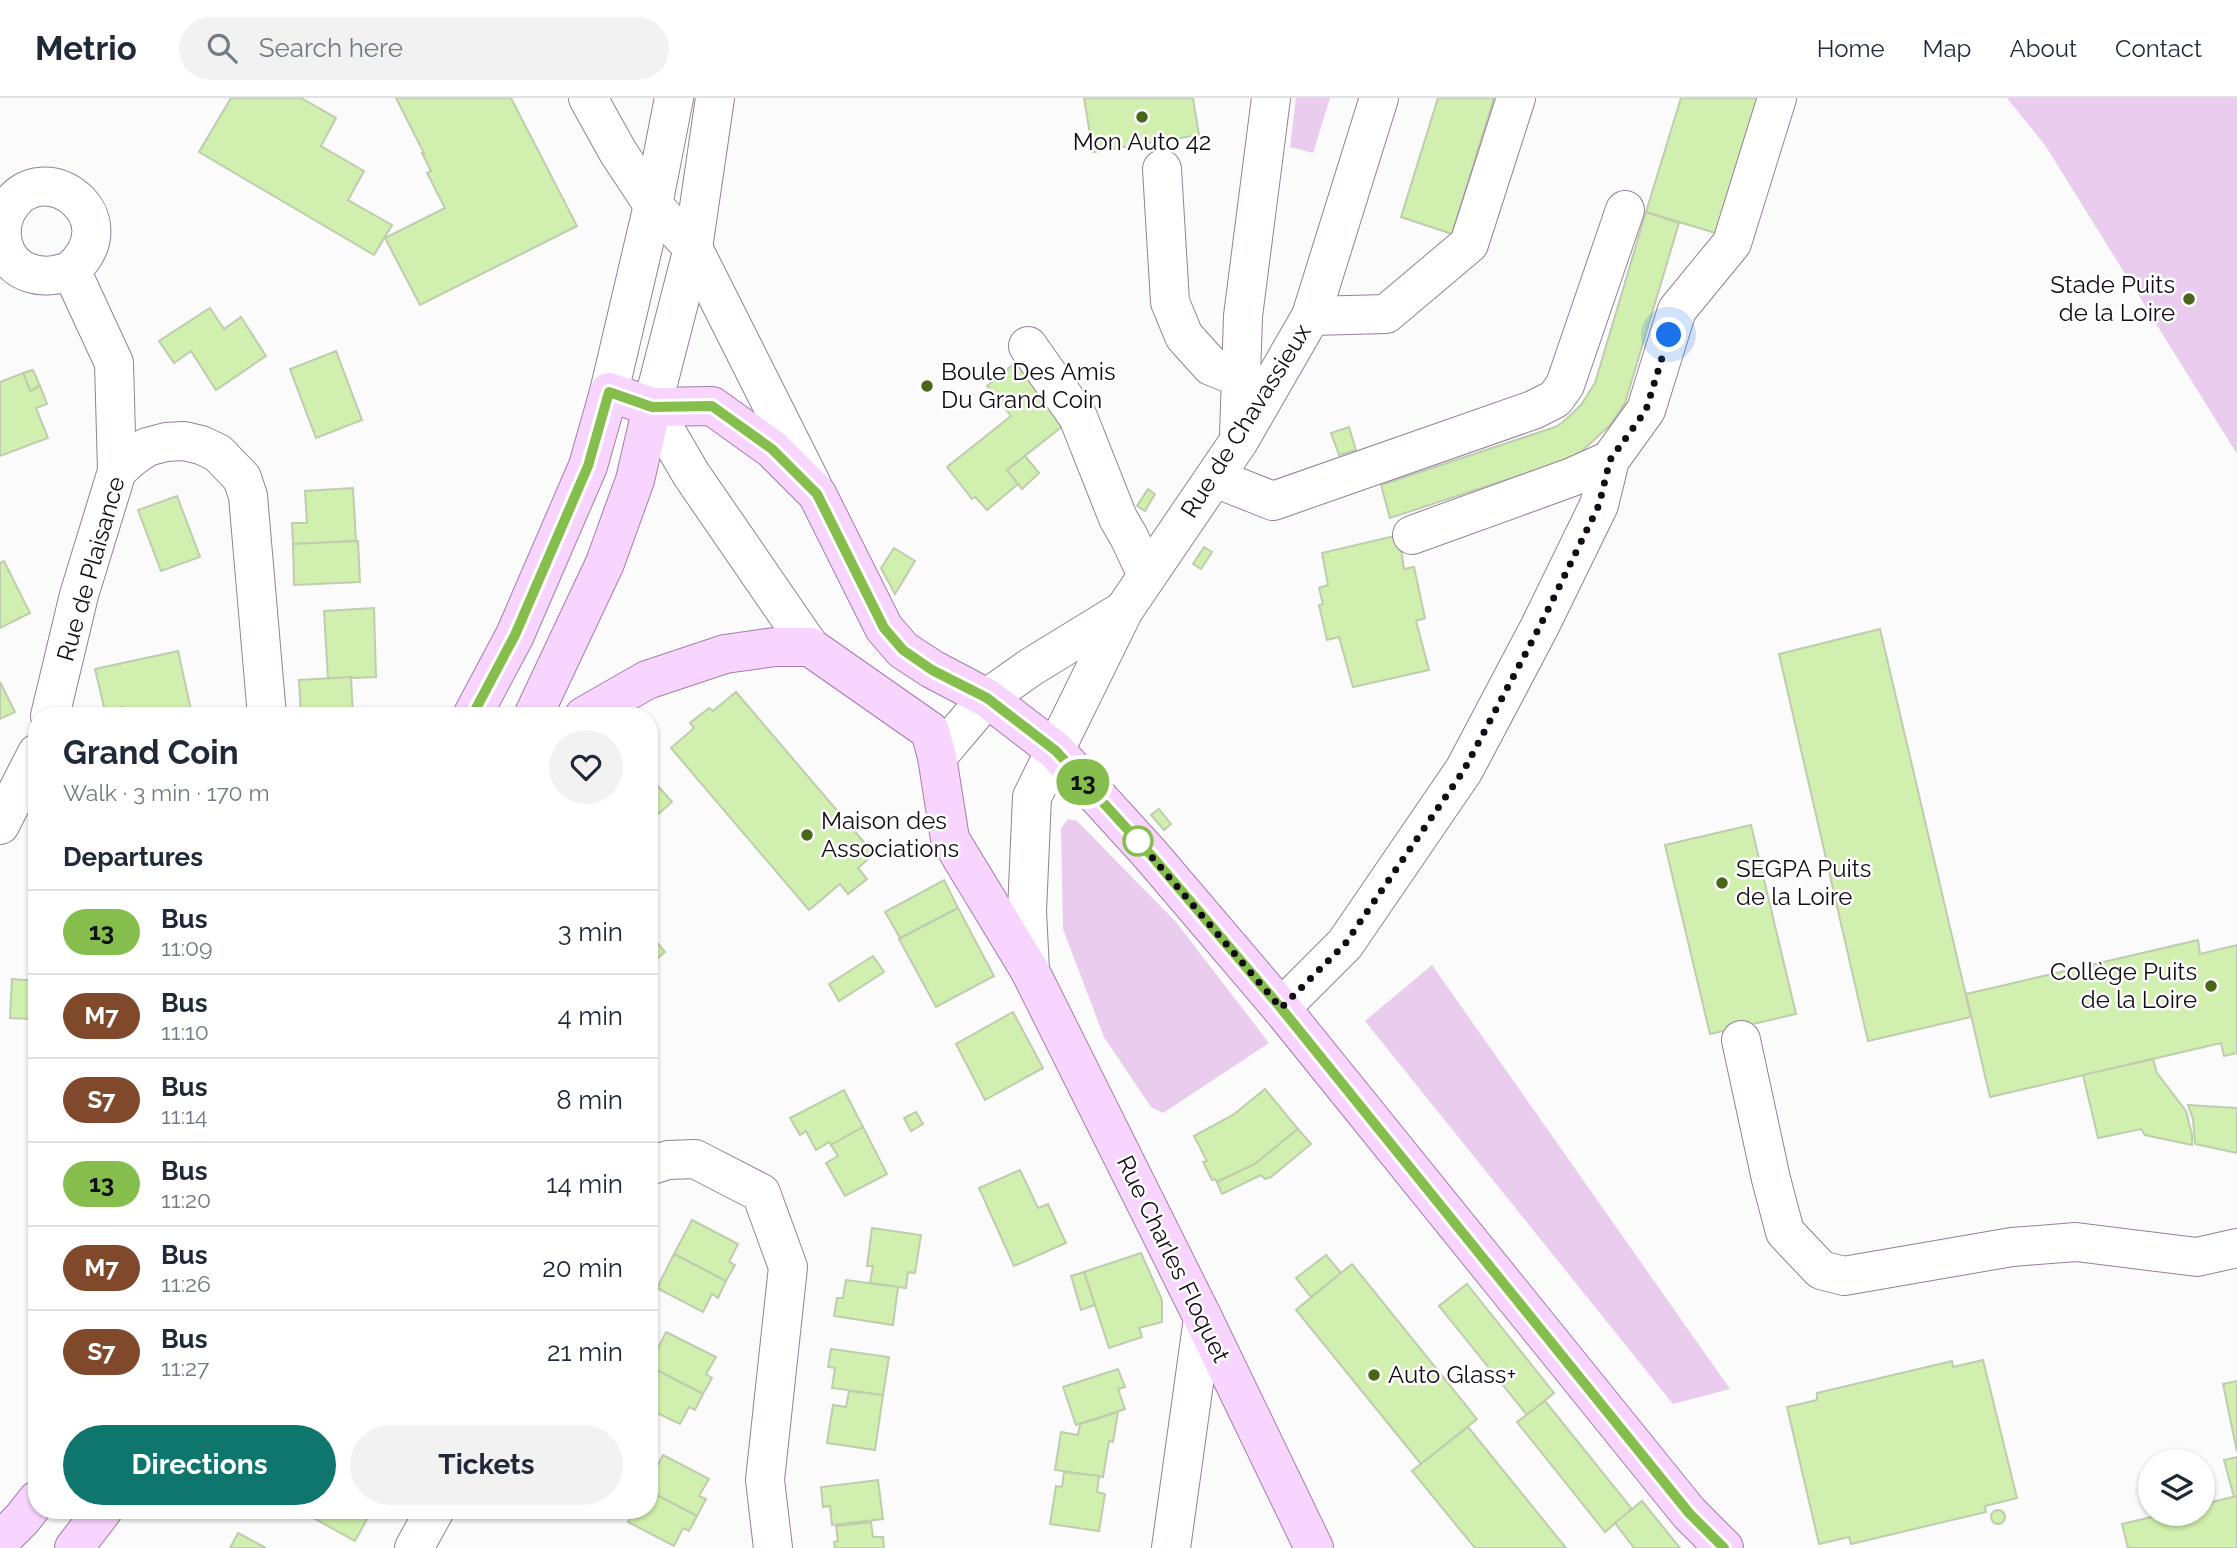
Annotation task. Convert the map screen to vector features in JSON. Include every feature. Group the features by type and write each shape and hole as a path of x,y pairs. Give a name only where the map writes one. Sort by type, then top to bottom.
{"main road":[{"path":"477,707 515,635 588,466 609,392 652,407 712,406 772,449 817,494 884,628 903,650 932,670 987,698 1056,751 1150,854 1281,1008 1689,1513 1724,1548"},
{"path":"537,707 604,563 635,480 652,407"},
{"path":"600,707 647,680 725,654 775,647 810,647"},
{"name":"Rue Charles Floquet","path":"810,647 930,732 937,757 950,839 1030,971 1314,1548"},
{"path":"0,1541 28,1511"},
{"path":"74,1548 96,1519"}],"street":[{"path":"588,98 618,152 653,205 693,248 817,494"},
{"path":"609,392 653,205 674,98"},
{"path":"715,98 693,248 652,407 691,474 810,647"},
{"path":"1239,441 1243,316 1271,98"},
{"name":"Rue de Chavassieux","path":"1056,751 1124,610 1239,441 1311,317 1379,98"},
{"path":"1311,317 1386,314 1469,244 1516,98"},
{"path":"1281,1008 1345,944 1464,770 1540,626 1599,505 1610,460 1646,410 1676,310 1732,243 1777,98"},
{"path":"1162,169 1170,302 1184,336 1211,366 1241,378"},
{"path":"1215,478 1273,501 1533,410 1555,399 1565,385 1625,209"},
{"path":"71,270 114,363 117,471"},
{"path":"1028,346 1079,417 1118,518 1147,575"},
{"name":"Rue de Plaisance","path":"52,707 79,595 117,471 147,447 184,441 218,453 242,478 248,496 266,707"},
{"path":"1412,535 1572,477 1610,460"},
{"name":"Rue de Chavassieux","path":"937,757 987,698 1031,667 1124,610"},
{"name":"Rue Charles Floquet","path":"1030,971 1027,911 1032,797 1056,751"},
{"path":"0,825 28,770"},
{"path":"1741,1040 1785,1232 1821,1270 1844,1276 2012,1247 2076,1241 2197,1257 2237,1248"},
{"path":"658,1163 695,1159 761,1193 789,1267 765,1480 773,1548"},
{"path":"1171,1548 1203,1318"},
{"path":"414,1548 430,1519"}],"shaded area":[{"path":"1296,98 1330,98 1313,153 1290,147"},
{"name":"Stade Puits de la Loire","path":"2007,98 2237,98 2237,454 2045,145"},
{"path":"1068,819 1077,821 1176,922 1269,1043 1163,1113 1151,1107 1104,1037 1063,929 1061,828"},
{"path":"1432,965 1730,1389 1673,1404 1365,1021"}],"building":[{"path":"231,98 301,98 336,118 321,146 364,171 348,200 392,225 374,255 199,152"},
{"path":"396,98 511,98 577,226 420,305 385,238 445,208 427,173 431,171 424,153"},
{"name":"Mon Auto 42","path":"1084,98 1193,98 1199,135 1093,152"},
{"path":"1438,98 1494,98 1452,234 1401,217"},
{"path":"1681,98 1765,98 1722,235 1646,212"},
{"path":"1646,212 1679,223 1625,403 1610,425 1581,452 1566,460 1390,518 1381,485 1555,427 1581,405 1595,383"},
{"path":"210,308 224,329 241,317 266,356 216,390 191,351 174,363 159,341"},
{"path":"336,351 362,420 316,438 290,369"},
{"path":"1020,359 1069,421 1007,470 1018,484 987,510 975,497 972,499 947,467 1011,416 987,386"},
{"path":"33,370 40,386 30,391 23,373"},
{"path":"23,373 30,391 40,386 47,404 36,408 48,438 0,456 0,382"},
{"path":"1349,427 1356,450 1339,455 1331,433"},
{"path":"1025,456 1039,473 1022,489 1007,470"},
{"path":"353,488 356,541 293,544 292,523 307,523 305,491"},
{"path":"1148,489 1155,494 1145,511 1137,506"},
{"path":"177,496 200,557 161,571 138,510"},
{"path":"1399,535 1404,569 1414,567 1425,618 1416,621 1429,670 1353,687 1339,637 1327,640 1319,605 1323,604 1319,588 1328,585 1322,553"},
{"path":"358,541 360,582 294,585 293,544"},
{"path":"1204,547 1212,552 1201,569 1193,564"},
{"path":"894,548 915,561 895,594 881,568"},
{"path":"4,561 30,613 0,628 0,563"},
{"path":"374,608 376,677 328,679 324,611"},
{"path":"1880,629 1971,1017 1868,1041 1779,654"},
{"path":"178,651 190,707 104,707 95,669"},
{"path":"351,677 353,707 300,707 299,680"},
{"path":"0,682 15,712 0,719"},
{"path":"736,692 874,854 858,868 867,879 848,894 840,884 809,910 671,748 694,728 690,723 709,708 713,711"},
{"path":"658,786 672,802 658,814"},
{"path":"1159,809 1171,824 1164,830 1151,815"},
{"path":"1751,825 1796,1014 1710,1034 1665,845"},
{"path":"944,880 958,908 900,938 885,912"},
{"path":"958,908 994,976 936,1007 899,939"},
{"path":"2198,940 2200,954 2237,945 2237,1053 2224,1056 2221,1043 1990,1097 1966,994"},
{"path":"658,944 665,952 658,958"},
{"path":"873,956 884,972 839,1001 829,984"},
{"path":"12,979 28,980 28,1019 10,1018"},
{"path":"1013,1012 1043,1068 985,1100 956,1044"},
{"path":"2153,1059 2157,1073 2186,1111 2192,1145 2145,1135 2141,1129 2098,1138 2083,1075"},
{"path":"1265,1089 1298,1129 1255,1164 1217,1182 1212,1180 1203,1162 1207,1161 1194,1136 1233,1115"},
{"path":"844,1090 863,1127 831,1145 829,1142 816,1150 806,1131 800,1135 790,1118"},
{"path":"2188,1105 2237,1108 2237,1153 2195,1144 2193,1119"},
{"path":"916,1112 923,1124 911,1131 904,1118"},
{"path":"863,1127 887,1174 845,1196 826,1163 838,1156 831,1145"},
{"path":"1298,1129 1311,1144 1271,1177 1265,1179 1261,1175 1222,1194 1217,1182 1255,1164"},
{"path":"1020,1170 1038,1208 1048,1204 1066,1243 1014,1266 979,1188"},
{"path":"692,1220 738,1244 729,1262 735,1265 726,1281 674,1254"},
{"path":"872,1228 921,1235 915,1273 908,1272 906,1288 870,1283 873,1266 867,1266"},
{"path":"1141,1253 1162,1300 1162,1322 1139,1328 1142,1337 1109,1348 1084,1272"},
{"path":"674,1254 726,1281 718,1298 712,1294 703,1312 658,1289"},
{"path":"1326,1255 1341,1273 1311,1297 1296,1278"},
{"path":"1352,1264 1477,1419 1421,1464 1296,1310"},
{"path":"1084,1272 1095,1305 1081,1310 1071,1276"},
{"path":"846,1280 898,1287 893,1325 834,1316 837,1298 843,1298"},
{"path":"1467,1284 1554,1393 1527,1415 1439,1306"},
{"path":"666,1332 716,1357 706,1374 712,1378 703,1394 658,1371 658,1348"},
{"path":"831,1349 889,1357 883,1395 832,1388 835,1368 828,1367"},
{"path":"1983,1360 2017,1498 1985,1506 1986,1512 1851,1544 1849,1537 1819,1544 1787,1407 1817,1400 1817,1393 1952,1361 1953,1367"},
{"path":"1118,1369 1125,1387 1118,1389 1125,1409 1076,1425 1063,1387"},
{"path":"658,1371 703,1394 695,1410 689,1407 680,1424 658,1413"},
{"path":"2237,1381 2237,1452 2223,1384"},
{"path":"849,1391 883,1395 875,1450 827,1443 833,1405 846,1407"},
{"path":"1545,1401 1632,1509 1605,1532 1517,1422"},
{"path":"1118,1412 1113,1442 1109,1441 1103,1477 1055,1470 1061,1432 1078,1435 1080,1424"},
{"path":"1468,1427 1566,1548 1475,1548 1412,1471"},
{"path":"663,1455 709,1479 699,1496 706,1499 697,1516 658,1496 658,1464"},
{"path":"2237,1457 2237,1496 2234,1497 2224,1460"},
{"path":"1064,1472 1099,1476 1097,1492 1105,1494 1099,1531 1050,1524 1056,1486 1062,1487"},
{"path":"878,1480 883,1519 832,1525 830,1506 823,1507 821,1487"},
{"path":"658,1496 697,1516 689,1531 683,1528 674,1546 628,1522 630,1519 658,1519"},
{"path":"2237,1496 2237,1548 2128,1548 2122,1524 2138,1520 2138,1526 2215,1526 2215,1501"},
{"path":"1642,1501 1680,1548 1634,1548 1615,1523"},
{"path":"1998,1510 2003,1512 2003,1522 1998,1524 1993,1522 1991,1517 1993,1512"},
{"path":"315,1519 367,1519 355,1541"},
{"path":"871,1522 873,1537 883,1537 884,1548 835,1548 834,1542 838,1541 836,1526"},
{"path":"238,1533 266,1548 230,1548"}],"bus line":[{"name":"13","path":"477,707 515,635 588,466 609,392 652,407 712,406 772,449 817,494 884,628 903,650 932,670 987,698 1056,751 1150,854 1281,1008 1689,1513 1724,1548"}],"place":[{"name":"Mon Auto 42","path":"1142,117"},
{"name":"Stade Puits de la Loire","path":"2189,299"},
{"name":"Boule Des Amis Du Grand Coin","path":"927,386"},
{"name":"Maison des Associations","path":"807,835"},
{"name":"SEGPA Puits de la Loire","path":"1722,883"},
{"name":"Collège Puits de la Loire","path":"2211,986"},
{"name":"Auto Glass+","path":"1374,1375"}],"route":[{"path":"1138,841 1133,835 1281,1008 1345,944 1464,770 1540,626 1599,505 1610,460 1646,410 1669,335"}]}
